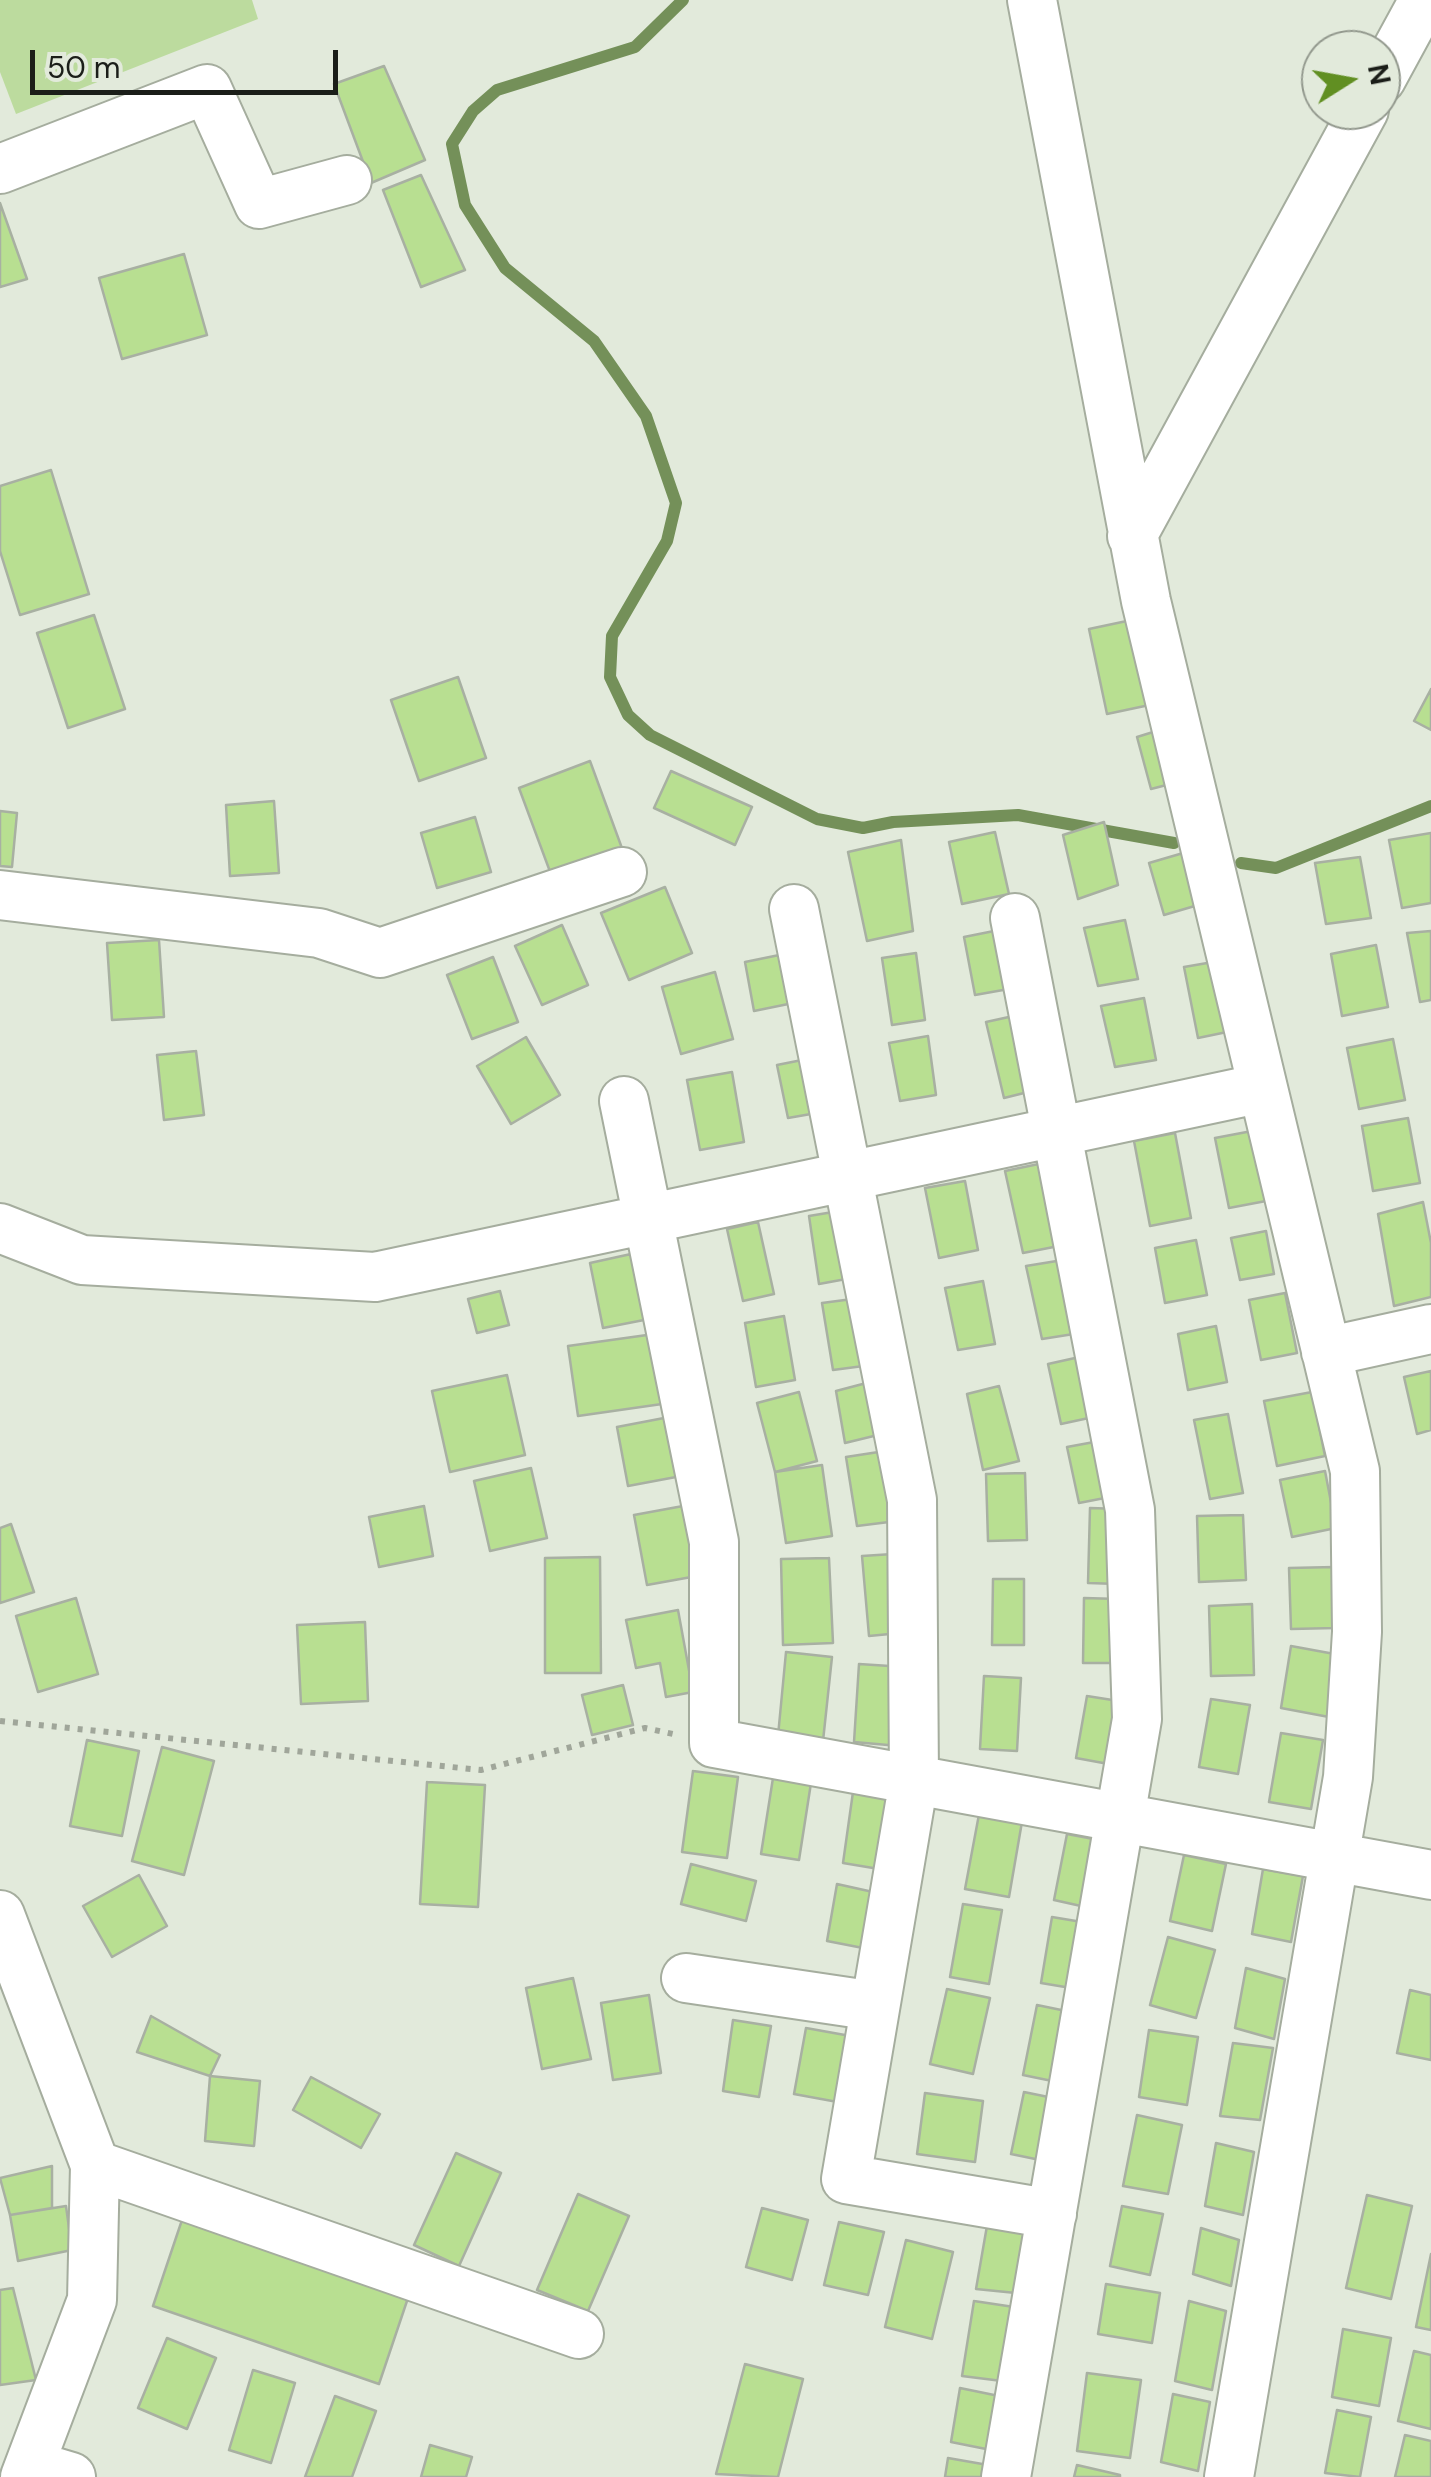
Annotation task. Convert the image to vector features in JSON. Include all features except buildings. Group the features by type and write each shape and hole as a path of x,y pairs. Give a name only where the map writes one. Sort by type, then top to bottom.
{"street":[{"path":"1032,0 1132,536 1355,1472 1357,1632 1348,1777 1229,2477"},
{"path":"1401,42 1424,0"},
{"path":"0,170 207,89 259,204 347,180"},
{"path":"1132,536 1353,130"},
{"path":"0,895 319,933 380,953 622,872"},
{"path":"794,909 912,1500 914,1780 846,2180 1052,2214"},
{"path":"1006,2477 1137,1718 1130,1510 1015,918"},
{"path":"0,1228 82,1260 375,1277 1262,1088"},
{"path":"624,1101 714,1542 714,1743 1431,1875"},
{"path":"1326,1352 1431,1329"},
{"path":"0,1914 95,2165 92,2300 42,2473"},
{"path":"686,1978 876,2006"},
{"path":"95,2165 579,2334"}],"path":[{"path":"0,1721 481,1770 645,1728 714,1743"}],"green space":[{"path":"0,0 252,0 258,19 16,114 0,72"}],"waterway":[{"path":"683,0 635,47 497,90 473,111 452,144 465,205 505,268 594,341 646,416 676,503 667,541 612,636 610,677 628,715 650,735 817,819 863,828 893,822 1018,815 1174,843"},
{"path":"1241,863 1276,868 1431,806"}]}
